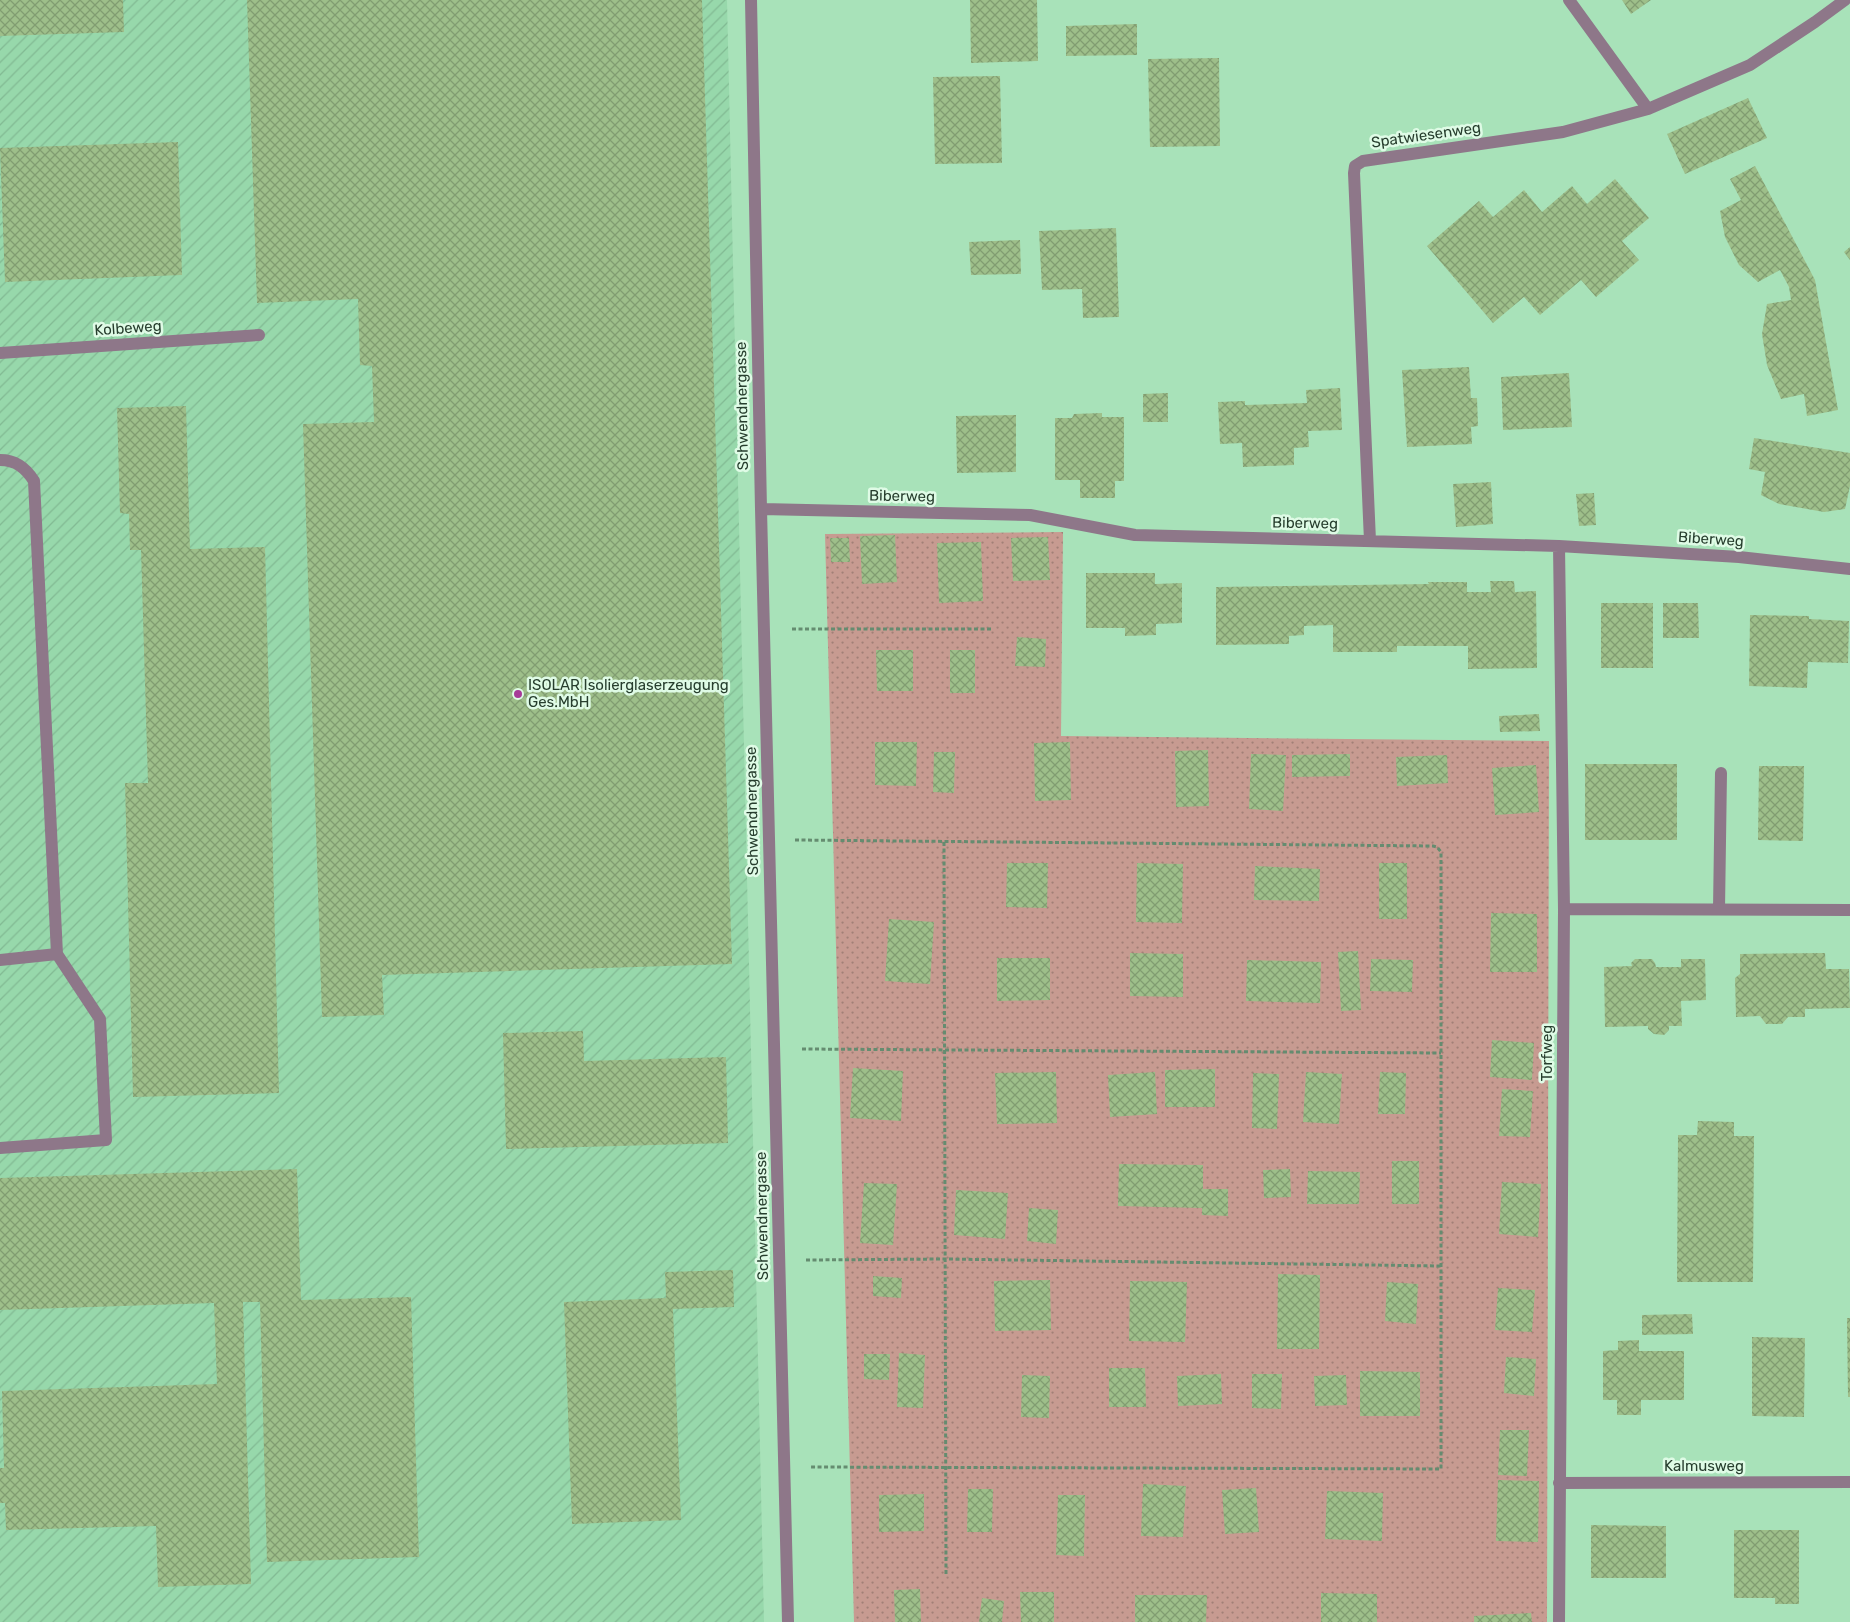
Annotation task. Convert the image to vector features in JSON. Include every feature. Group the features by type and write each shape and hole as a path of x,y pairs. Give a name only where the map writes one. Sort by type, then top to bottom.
{"street":[{"name":"Schwendnergasse","path":"751,0 761,510 788,1622"},
{"path":"1569,0 1648,109"},
{"name":"Spatwiesenweg","path":"1370,541 1354,183 1355,166 1363,161 1563,132 1648,109 1750,65 1845,0"},
{"name":"Kolbeweg","path":"0,353 259,335"},
{"path":"0,460 9,460 27,470 34,481 57,954 100,1019 106,1140 0,1148"},
{"name":"Biberweg","path":"761,510 1030,515 1135,535 1559,546 1739,557 1850,568"},
{"name":"Torfweg","path":"1559,546 1564,909 1559,1622"},
{"path":"1719,909 1721,773"},
{"path":"1564,909 1850,910"},
{"path":"0,960 57,954"},
{"name":"Kalmusweg","path":"1559,1483 1850,1482"}],"path":[{"path":"764,629 991,630"},
{"path":"769,840 1437,847 1441,852 1440,1469 784,1466"},
{"path":"944,842 946,1574"},
{"path":"774,1049 1441,1053"},
{"path":"779,1260 945,1260 1441,1266"}],"shaded area":[{"path":"0,0 727,0 764,1622 0,1622"},
{"path":"1063,532 1061,736 1549,741 1547,1622 854,1622 825,534"}],"building":[{"path":"0,0 123,0 124,32 0,36"},
{"name":"ISOLAR Isolierglaserzeugung Ges.MbH","path":"247,0 702,0 732,964 382,975 384,1015 322,1017 303,424 374,422 372,366 360,365 358,299 257,303"},
{"path":"970,0 1037,0 1038,61 971,63"},
{"path":"1622,0 1651,0 1631,14"},
{"path":"1137,24 1137,55 1066,56 1066,26"},
{"path":"1219,58 1220,146 1150,147 1148,59"},
{"path":"1000,76 1002,163 935,164 933,77"},
{"path":"1748,98 1767,138 1685,174 1667,134"},
{"path":"178,142 182,275 5,282 0,148"},
{"path":"1755,166 1815,280 1838,410 1807,416 1804,394 1781,399 1767,365 1762,334 1767,304 1791,300 1789,287 1780,270 1758,282 1739,265 1725,237 1720,211 1741,200 1730,179"},
{"path":"1615,179 1649,218 1622,241 1639,260 1596,297 1581,280 1540,315 1524,297 1493,323 1427,246 1479,201 1493,217 1524,190 1542,212 1572,186 1587,204"},
{"path":"1116,228 1119,317 1083,318 1082,289 1042,290 1039,231"},
{"path":"1020,240 1021,274 971,275 969,242"},
{"path":"1850,247 1850,260 1844,252"},
{"path":"1469,367 1471,398 1477,398 1478,426 1471,427 1472,444 1407,447 1402,370"},
{"path":"1569,373 1572,427 1503,430 1501,377"},
{"path":"1340,388 1342,430 1308,431 1309,447 1294,448 1294,465 1243,467 1242,443 1220,444 1218,402 1245,401 1245,405 1307,403 1306,390"},
{"path":"1168,393 1168,422 1143,422 1143,394"},
{"path":"186,406 190,549 265,547 279,1093 133,1097 125,783 148,783 141,550 130,550 129,514 120,513 117,408"},
{"path":"1102,413 1102,417 1124,417 1124,481 1115,481 1115,498 1080,498 1080,480 1055,480 1055,418 1072,418 1074,414"},
{"path":"1016,415 1016,472 957,473 956,416"},
{"path":"1754,438 1850,453 1850,486 1845,509 1824,512 1779,504 1761,495 1765,472 1749,469"},
{"path":"1491,482 1493,524 1456,527 1453,484"},
{"path":"1594,493 1596,525 1579,526 1576,494"},
{"path":"895,535 897,582 862,584 860,536"},
{"path":"1048,537 1050,580 1013,581 1011,538"},
{"path":"830,538 849,538 850,562 831,562"},
{"path":"981,542 983,601 939,603 937,543"},
{"path":"1086,573 1155,573 1155,584 1182,583 1182,623 1156,624 1156,635 1125,636 1125,628 1086,628"},
{"path":"1490,581 1514,581 1515,592 1536,591 1537,668 1468,669 1468,646 1397,646 1397,652 1333,652 1333,625 1304,626 1304,635 1289,636 1289,644 1216,645 1216,587 1467,582 1467,592 1491,592"},
{"path":"1601,603 1653,603 1653,668 1601,668"},
{"path":"1663,603 1698,603 1699,638 1663,638"},
{"path":"1750,615 1809,616 1809,619 1849,621 1848,663 1808,662 1807,688 1749,686"},
{"path":"1017,637 1046,639 1045,667 1015,666"},
{"path":"876,650 913,650 913,691 877,691"},
{"path":"950,650 975,650 975,693 950,693"},
{"path":"1539,714 1540,731 1500,732 1499,716"},
{"path":"875,742 917,742 916,786 875,785"},
{"path":"1070,742 1071,800 1035,801 1034,743"},
{"path":"1208,750 1209,806 1176,807 1175,751"},
{"path":"934,752 955,752 954,793 933,792"},
{"path":"1251,754 1286,755 1283,811 1249,809"},
{"path":"1350,754 1350,776 1292,777 1292,755"},
{"path":"1447,755 1448,783 1397,786 1396,757"},
{"path":"1585,764 1677,764 1677,840 1585,840"},
{"path":"1536,765 1539,812 1495,815 1492,768"},
{"path":"1759,766 1804,766 1803,841 1758,840"},
{"path":"1007,863 1048,863 1047,908 1006,907"},
{"path":"1137,863 1183,864 1182,923 1136,922"},
{"path":"1379,863 1407,863 1407,919 1379,919"},
{"path":"1255,866 1320,869 1319,901 1254,900"},
{"path":"1491,913 1537,914 1537,972 1490,972"},
{"path":"889,919 934,922 930,984 885,981"},
{"path":"1358,951 1361,1010 1341,1011 1338,952"},
{"path":"1130,953 1183,954 1183,997 1130,996"},
{"path":"1825,953 1826,969 1849,969 1850,1008 1805,1009 1805,1017 1788,1017 1782,1024 1766,1024 1760,1016 1736,1017 1735,978 1740,974 1740,954"},
{"path":"997,958 1050,958 1050,1000 997,1001"},
{"path":"1371,959 1413,960 1412,992 1370,991"},
{"path":"1635,959 1652,959 1656,967 1681,967 1681,959 1705,959 1706,1000 1681,1001 1682,1026 1669,1026 1669,1030 1664,1035 1654,1034 1648,1029 1648,1026 1605,1027 1604,967 1632,966 1631,963"},
{"path":"1247,960 1321,962 1320,1003 1246,1001"},
{"path":"583,1031 584,1061 726,1057 728,1143 506,1149 503,1033"},
{"path":"1492,1040 1534,1043 1532,1080 1490,1077"},
{"path":"853,1068 903,1071 901,1121 850,1118"},
{"path":"1215,1069 1215,1107 1165,1107 1165,1070"},
{"path":"1056,1072 1057,1123 997,1124 995,1073"},
{"path":"1155,1072 1157,1114 1110,1117 1108,1075"},
{"path":"1306,1072 1342,1074 1339,1124 1303,1122"},
{"path":"1380,1072 1406,1073 1405,1114 1378,1114"},
{"path":"1253,1073 1279,1074 1277,1129 1252,1128"},
{"path":"1502,1089 1533,1091 1530,1137 1499,1136"},
{"path":"1698,1121 1734,1122 1734,1136 1754,1136 1753,1282 1677,1282 1678,1135 1697,1135"},
{"path":"1392,1161 1419,1161 1419,1204 1392,1204"},
{"path":"1119,1164 1203,1165 1203,1189 1228,1189 1228,1216 1202,1215 1202,1208 1118,1206"},
{"path":"297,1169 301,1300 411,1297 419,1557 267,1562 260,1302 243,1302 251,1584 158,1587 156,1526 6,1530 5,1503 0,1503 0,1468 4,1468 2,1391 217,1384 214,1303 0,1310 0,1178"},
{"path":"1290,1169 1291,1197 1264,1198 1263,1170"},
{"path":"1308,1171 1360,1172 1359,1204 1307,1204"},
{"path":"1502,1182 1541,1184 1538,1237 1499,1234"},
{"path":"864,1183 897,1184 893,1245 860,1243"},
{"path":"956,1190 1008,1193 1005,1239 954,1235"},
{"path":"1029,1208 1058,1210 1056,1244 1027,1241"},
{"path":"733,1270 734,1307 673,1309 681,1520 572,1524 564,1302 666,1298 665,1272"},
{"path":"1278,1274 1320,1275 1319,1349 1277,1349"},
{"path":"873,1276 902,1278 901,1298 873,1296"},
{"path":"1050,1280 1051,1330 995,1331 994,1281"},
{"path":"1130,1281 1187,1282 1185,1342 1129,1341"},
{"path":"1387,1282 1418,1284 1416,1324 1385,1321"},
{"path":"1498,1288 1535,1290 1532,1332 1495,1330"},
{"path":"1692,1314 1693,1334 1642,1335 1642,1315"},
{"path":"1847,1318 1850,1318 1850,1397 1848,1397"},
{"path":"1752,1337 1805,1338 1804,1417 1752,1416"},
{"path":"1639,1340 1639,1351 1684,1351 1684,1400 1641,1400 1641,1415 1617,1415 1617,1400 1603,1400 1603,1351 1618,1350 1618,1341"},
{"path":"899,1353 925,1355 923,1408 897,1407"},
{"path":"864,1354 890,1354 889,1380 864,1379"},
{"path":"1506,1357 1536,1359 1534,1396 1504,1393"},
{"path":"1109,1368 1145,1368 1146,1407 1109,1407"},
{"path":"1360,1371 1420,1372 1420,1416 1360,1416"},
{"path":"1221,1374 1222,1404 1178,1406 1177,1376"},
{"path":"1252,1374 1282,1374 1281,1409 1252,1408"},
{"path":"1022,1375 1050,1376 1049,1418 1021,1417"},
{"path":"1346,1375 1347,1405 1315,1406 1314,1376"},
{"path":"1500,1430 1529,1430 1527,1476 1498,1475"},
{"path":"1498,1480 1539,1481 1538,1542 1496,1541"},
{"path":"1143,1484 1186,1486 1183,1537 1141,1536"},
{"path":"1256,1488 1259,1532 1225,1534 1222,1490"},
{"path":"968,1489 993,1489 992,1532 967,1532"},
{"path":"1327,1491 1383,1493 1382,1541 1325,1539"},
{"path":"924,1494 924,1531 879,1532 879,1495"},
{"path":"1058,1495 1085,1495 1084,1556 1056,1555"},
{"path":"1591,1525 1666,1526 1666,1578 1591,1578"},
{"path":"1734,1530 1799,1530 1799,1604 1775,1604 1775,1598 1734,1598"},
{"path":"920,1589 921,1622 895,1622 894,1590"},
{"path":"1020,1592 1054,1592 1054,1622 1021,1622"},
{"path":"1321,1593 1377,1594 1377,1622 1321,1622"},
{"path":"1135,1595 1207,1595 1206,1622 1135,1622"},
{"path":"982,1598 1004,1601 1002,1622 979,1622"},
{"path":"1531,1613 1532,1622 1474,1622 1474,1616"}],"place":[{"name":"ISOLAR Isolierglaserzeugung Ges.MbH","path":"518,694"}]}
